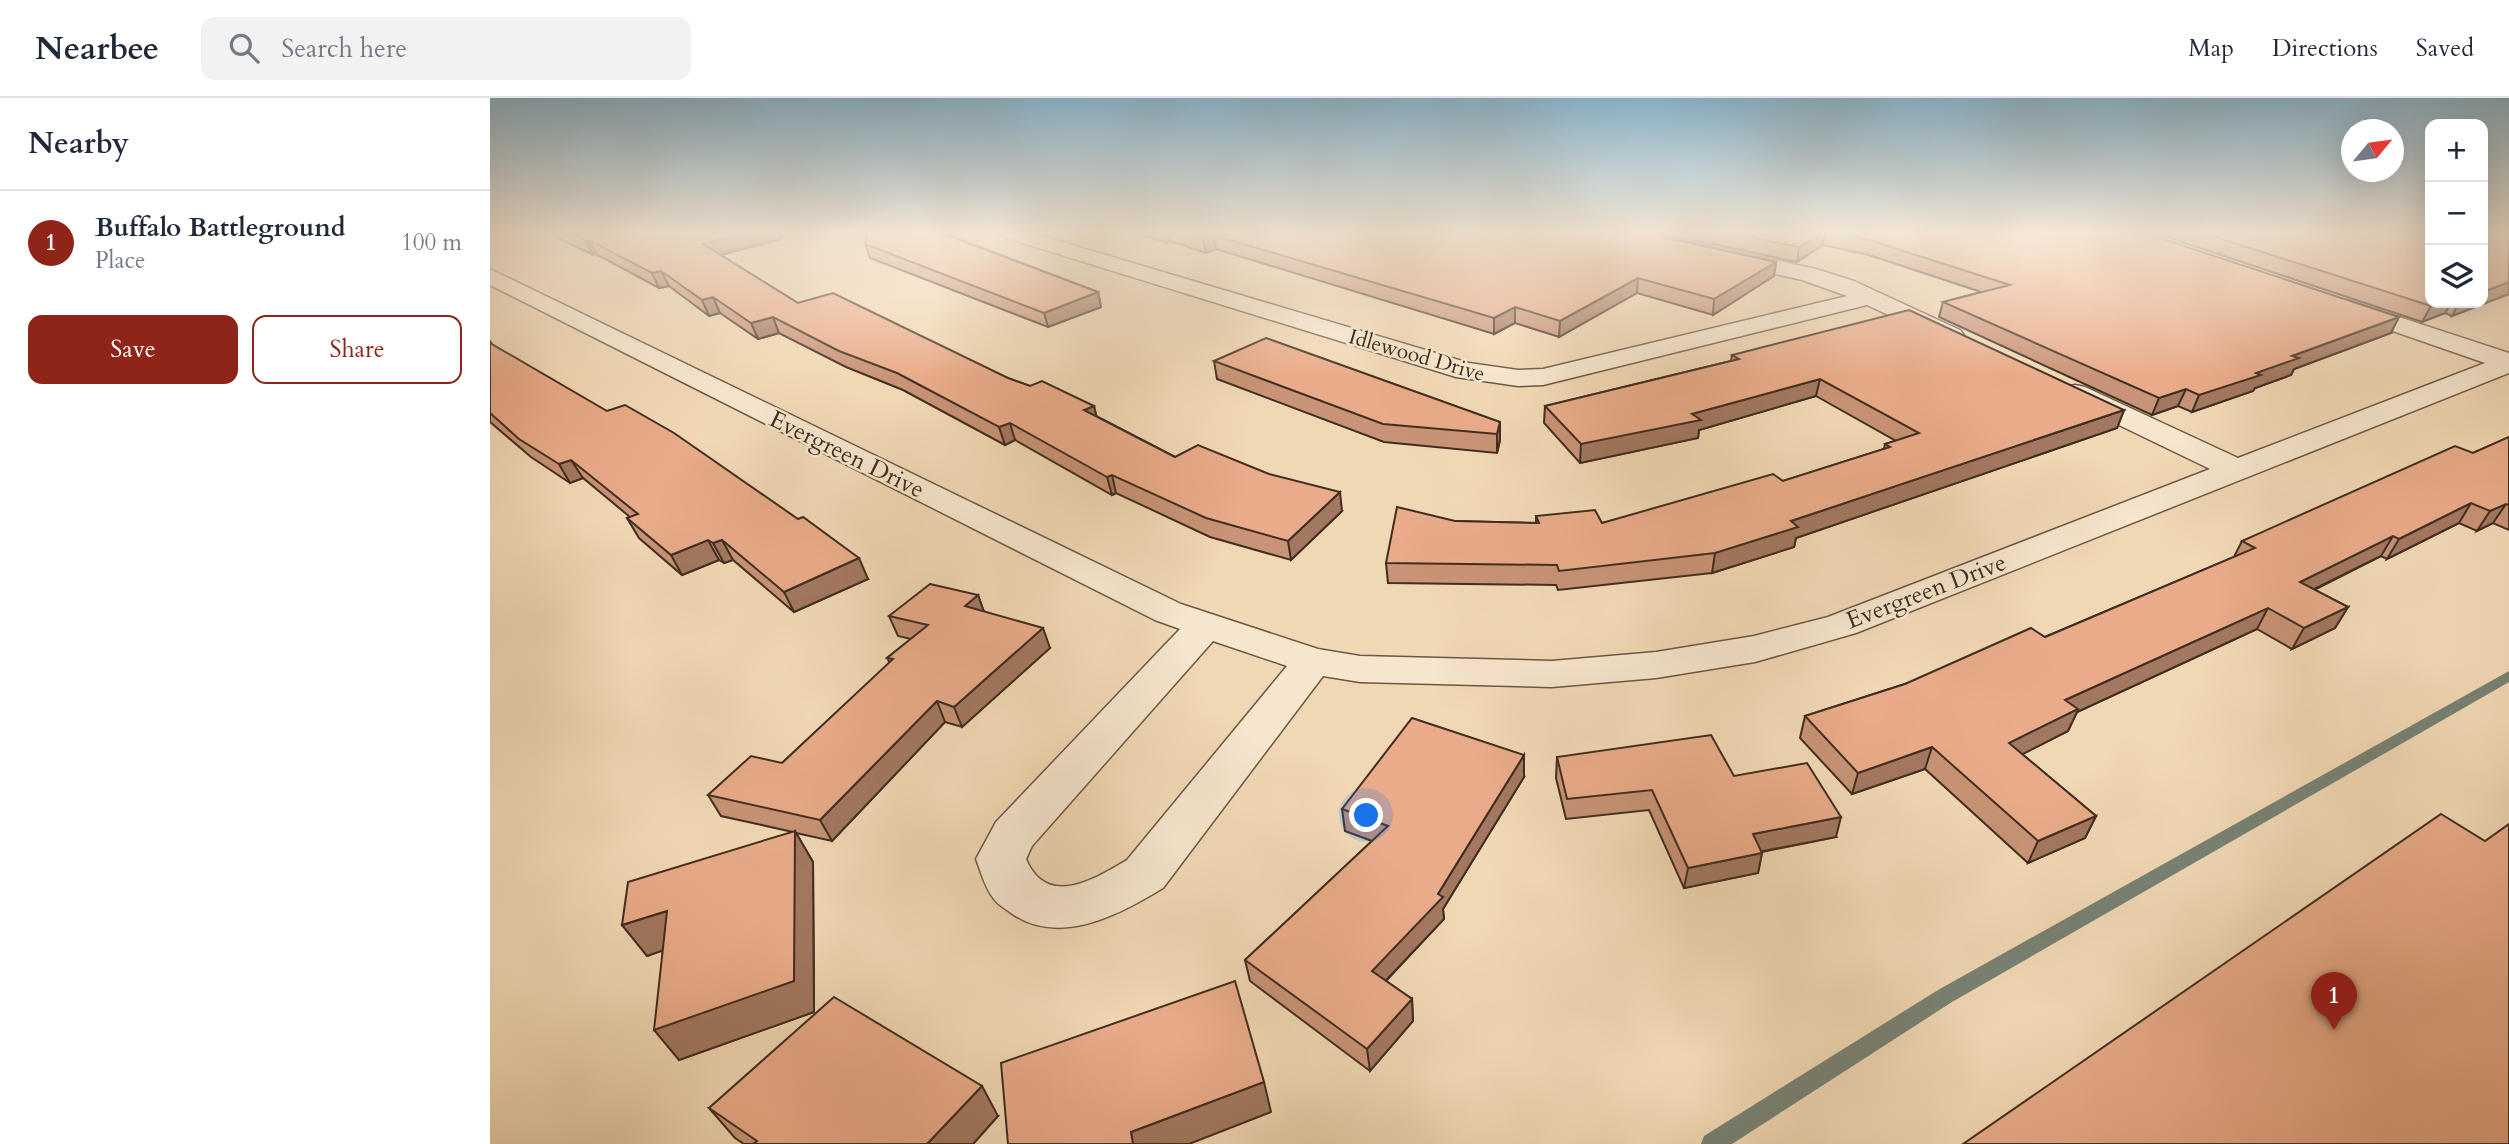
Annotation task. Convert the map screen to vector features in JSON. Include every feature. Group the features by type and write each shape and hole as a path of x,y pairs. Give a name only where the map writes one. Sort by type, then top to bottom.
{"street":[{"name":"Evergreen Drive","path":"502,282 1168,612 1313,661 1372,669 1552,674 1656,665 1755,649 1842,625 2509,362"},
{"name":"Idlewood Drive","path":"1171,282 1492,377 1544,377 1871,297"},
{"path":"1829,282 1871,297 1971,344"},
{"path":"2331,302 2509,362"},
{"path":"2059,386 2237,470"},
{"path":"1206,625 1013,835 1000,859 1012,886 1039,905 1070,908 1114,893 1145,874 1313,661"}],"building":[{"path":"676,282 764,282 798,303 833,293 1008,378 1030,386 1042,381 1094,406 1084,410 1175,457 1198,445 1269,474 1340,492 1288,541 1206,518 1112,475 1107,477 1010,423 999,427 897,373 839,351 773,317 751,323 713,297 702,300"},
{"path":"963,282 1071,282 1098,292 1044,313"},
{"path":"1371,282 1631,282 1560,321 1515,307 1494,318"},
{"path":"1652,282 1743,282 1714,299"},
{"path":"2000,282 2293,282 2399,317 2292,356 2299,358 2256,373 2261,375 2199,395 2186,389 2159,398 1943,302 2010,285"},
{"path":"2355,282 2425,282 2425,304"},
{"path":"2488,282 2509,282 2488,290"},
{"path":"1909,310 2124,410 1791,521 1798,527 1715,553 1559,571 1557,565 1386,563 1397,507 1455,521 1539,523 1536,516 1595,510 1602,523 1773,474 1783,481 1890,447 1885,444 1919,433 1820,379 1692,414 1701,420 1581,444 1545,406 1739,359 1732,355"},
{"path":"1266,338 1500,422 1497,434 1383,424 1214,361"},
{"path":"490,343 607,411 625,405 674,433 798,519 803,517 859,558 784,592 722,540 713,543 708,540 671,555 627,518 638,514 571,460 559,464 519,439 490,413"},
{"path":"2509,437 2509,505 2490,511 2471,503 2399,539 2393,536 2300,582 2348,607 2304,628 2268,608 2065,700 2078,709 2009,743 2096,816 2038,841 1932,747 1858,773 1805,716 1905,684 2031,628 2045,637 2255,548 2242,541 2455,446 2473,453"},
{"path":"930,584 978,595 965,606 1043,628 954,707 937,701 820,820 708,795 751,756 782,763 893,659 887,658 928,625 889,616"},
{"path":"1412,718 1524,755 1438,894 1443,897 1372,971 1412,999 1367,1049 1245,960 1388,826 1342,809"},
{"path":"1711,735 1734,776 1807,763 1841,817 1753,834 1762,853 1688,868 1652,790 1567,799 1557,757"},
{"path":"2441,814 2485,841 2509,824 2509,1144 1963,1144"},
{"path":"795,831 794,981 654,1030 667,911 622,925 628,882"},
{"path":"1235,981 1264,1082 1131,1132 1133,1144 1008,1144 1001,1063"},
{"path":"834,997 982,1086 927,1144 753,1144 757,1141 709,1108"}],"waterway":[{"path":"1712,1144 1945,996 2509,676"}],"place":[{"name":"Buffalo Battleground","path":"2334,1030"}]}
